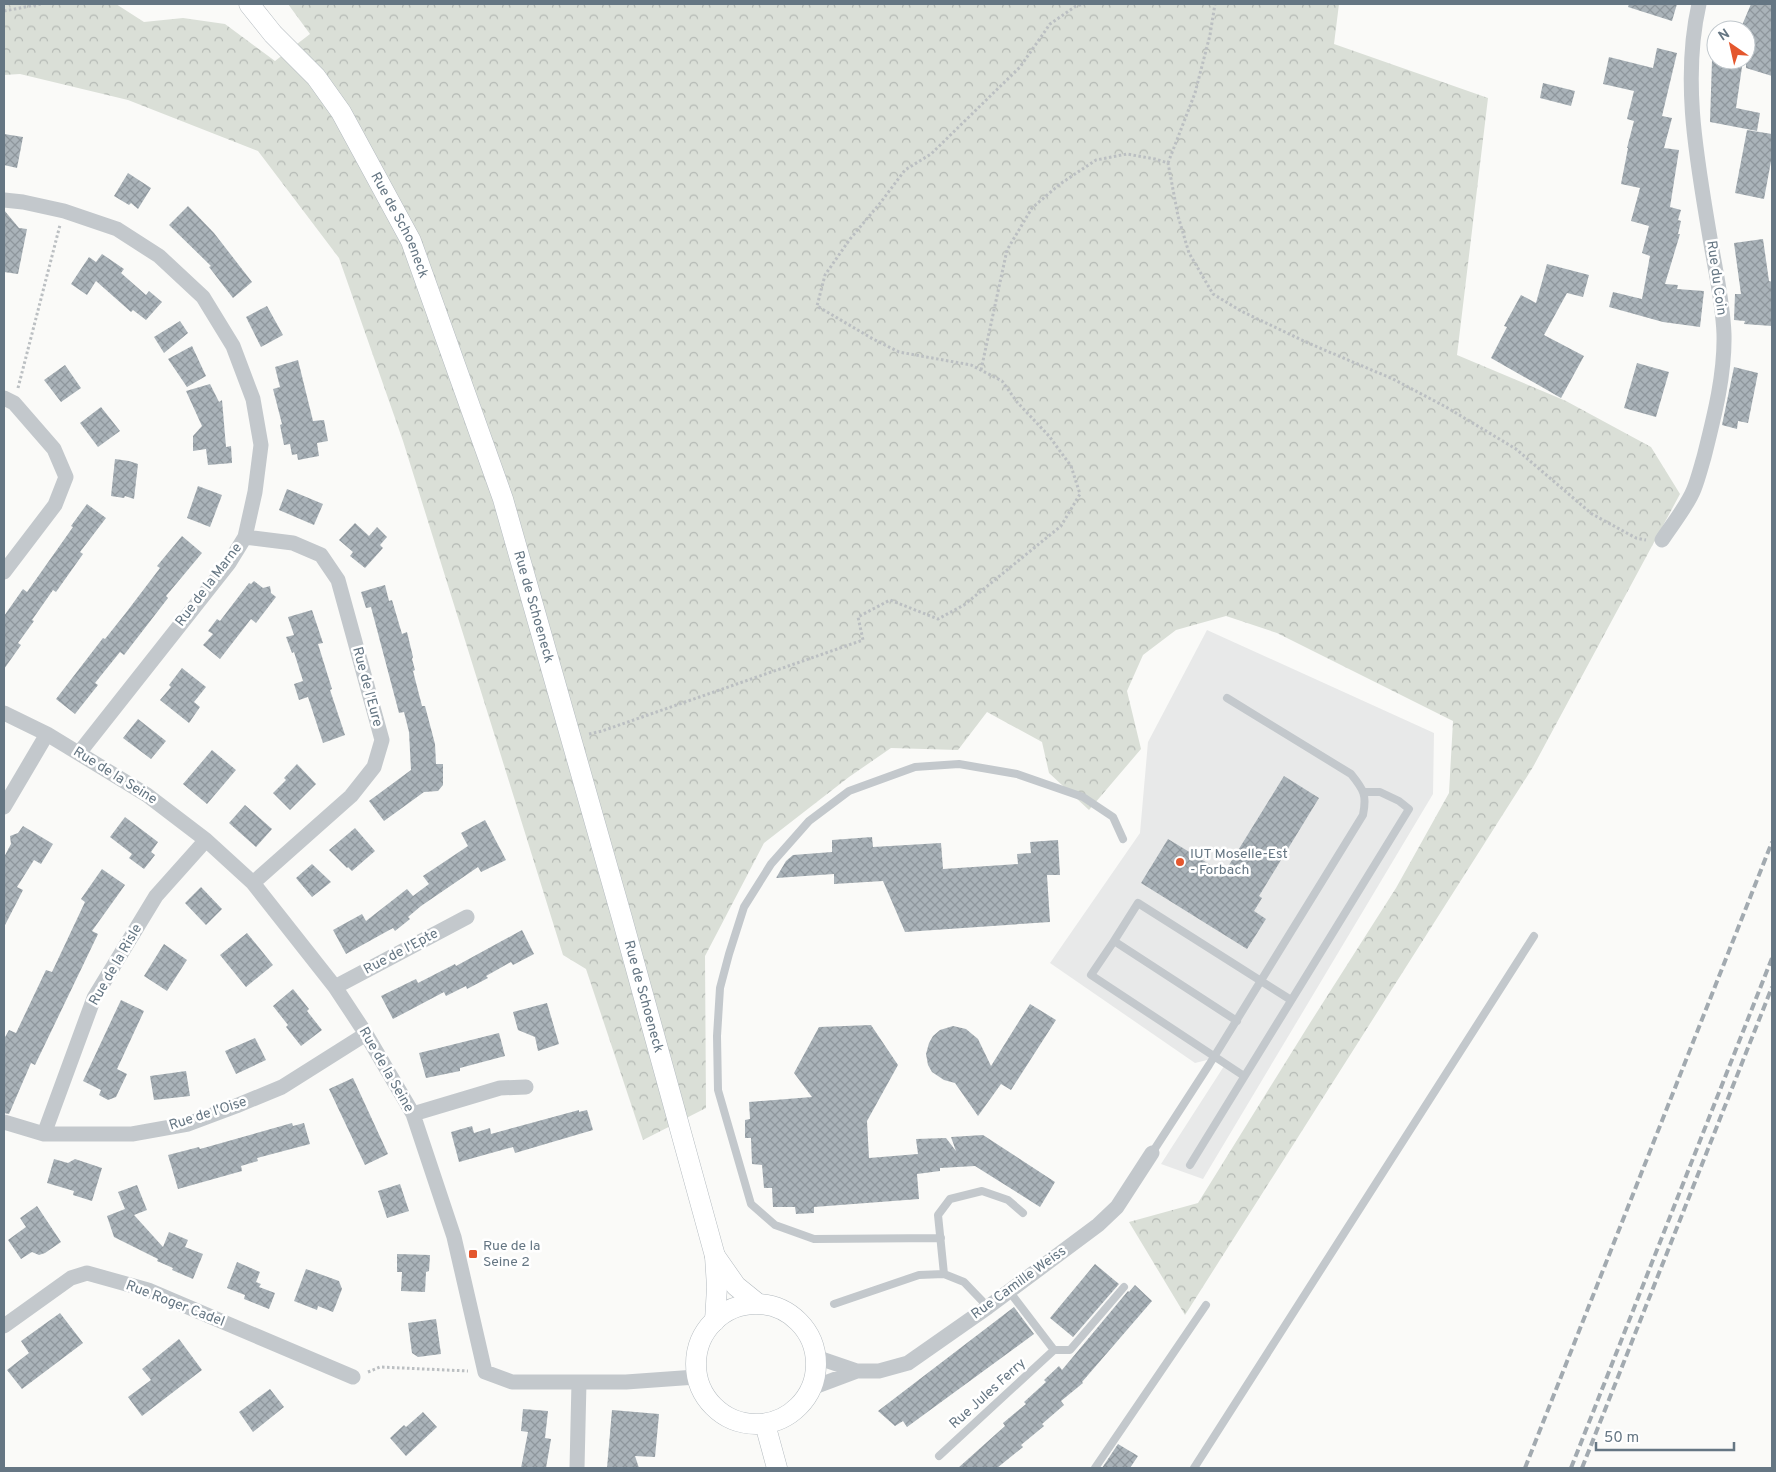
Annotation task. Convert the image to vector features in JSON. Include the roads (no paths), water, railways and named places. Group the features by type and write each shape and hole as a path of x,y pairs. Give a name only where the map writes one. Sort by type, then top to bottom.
{"main road":[{"name":"Rue de Schoeneck","path":"249,4 273,34 316,77 336,105 412,240 503,499 622,918 716,1256 715,1321"},
{"name":"Rue de Schoeneck","path":"716,1256 736,1286 757,1304"},
{"path":"757,1304 775,1306 793,1316 810,1338 816,1357 816,1367 806,1397 796,1410 778,1420 751,1426 734,1421 710,1404 696,1377 696,1351 708,1326 733,1308 757,1304"},
{"path":"765,1424 777,1468"}],"street":[{"name":"Rue du Coin","path":"1662,540 1694,491 1708,442 1720,385 1723,357 1724,333 1720,296 1704,199 1691,94 1691,55 1699,4"},
{"name":"Rue de la Marne","path":"4,200 64,211 117,228 159,256 204,297 233,346 253,399 261,445 255,492 245,537 229,563 79,753"},
{"path":"4,572 55,505 66,477 54,449 9,401"},
{"name":"Rue de l'Eure","path":"245,537 293,544 321,555 334,574 338,580 382,740 374,767 351,796 253,883"},
{"name":"Rue de la Seine","path":"4,713 47,734 147,794 206,840 253,883 335,987 366,1034 413,1114 454,1237 485,1372 512,1382 579,1382"},
{"path":"4,807 47,734"},
{"name":"Rue de la Risle","path":"44,1134 94,998 156,896 206,840"},
{"name":"Rue de l'Epte","path":"335,987 467,917"},
{"name":"Rue de l'Oise","path":"4,1122 44,1134 132,1134 188,1124 282,1087 366,1034"},
{"path":"413,1114 500,1088 526,1087"},
{"name":"Rue Camille Weiss","path":"816,1357 857,1371 879,1371 908,1363 988,1307 1098,1224 1117,1206 1152,1153"},
{"name":"Rue Roger Cadel","path":"4,1326 71,1278 88,1273 148,1290 353,1376"},
{"name":"Rue Camille Weiss","path":"809,1389 857,1371"},
{"path":"577,1468 579,1382 626,1382 696,1377"}],"lane":[{"path":"1152,1153 1237,1021 1363,815 1366,800 1362,787 1352,774 1227,698"},
{"path":"941,1238 814,1239 775,1225 752,1204 718,1090 717,1036 720,988 744,907 771,864 809,821 849,792 915,767 959,764 1017,774 1083,797 1113,817 1123,839"},
{"path":"1190,1165 1408,809 1399,801 1380,792 1363,792"},
{"path":"1244,1076 1091,975 1138,903 1291,1000"},
{"path":"1194,1468 1534,936"},
{"path":"1114,941 1237,1021"},
{"path":"944,1274 938,1214 950,1198 982,1191 1008,1200 1023,1213"},
{"path":"834,1304 920,1275 944,1274 964,1282 988,1307"},
{"name":"Rue Jules Ferry","path":"939,1456 1054,1350 1070,1350 1124,1287"},
{"path":"1009,1291 1054,1350"},
{"path":"1095,1468 1206,1305"}],"railway":[{"path":"1525,1468 1772,842"},
{"path":"1571,1468 1772,958"},
{"path":"1582,1468 1772,987"}],"place":[{"name":"IUT Moselle-Est - Forbach","path":"1180,862"},
{"name":"Rue de la Seine 2","path":"473,1254"}]}
